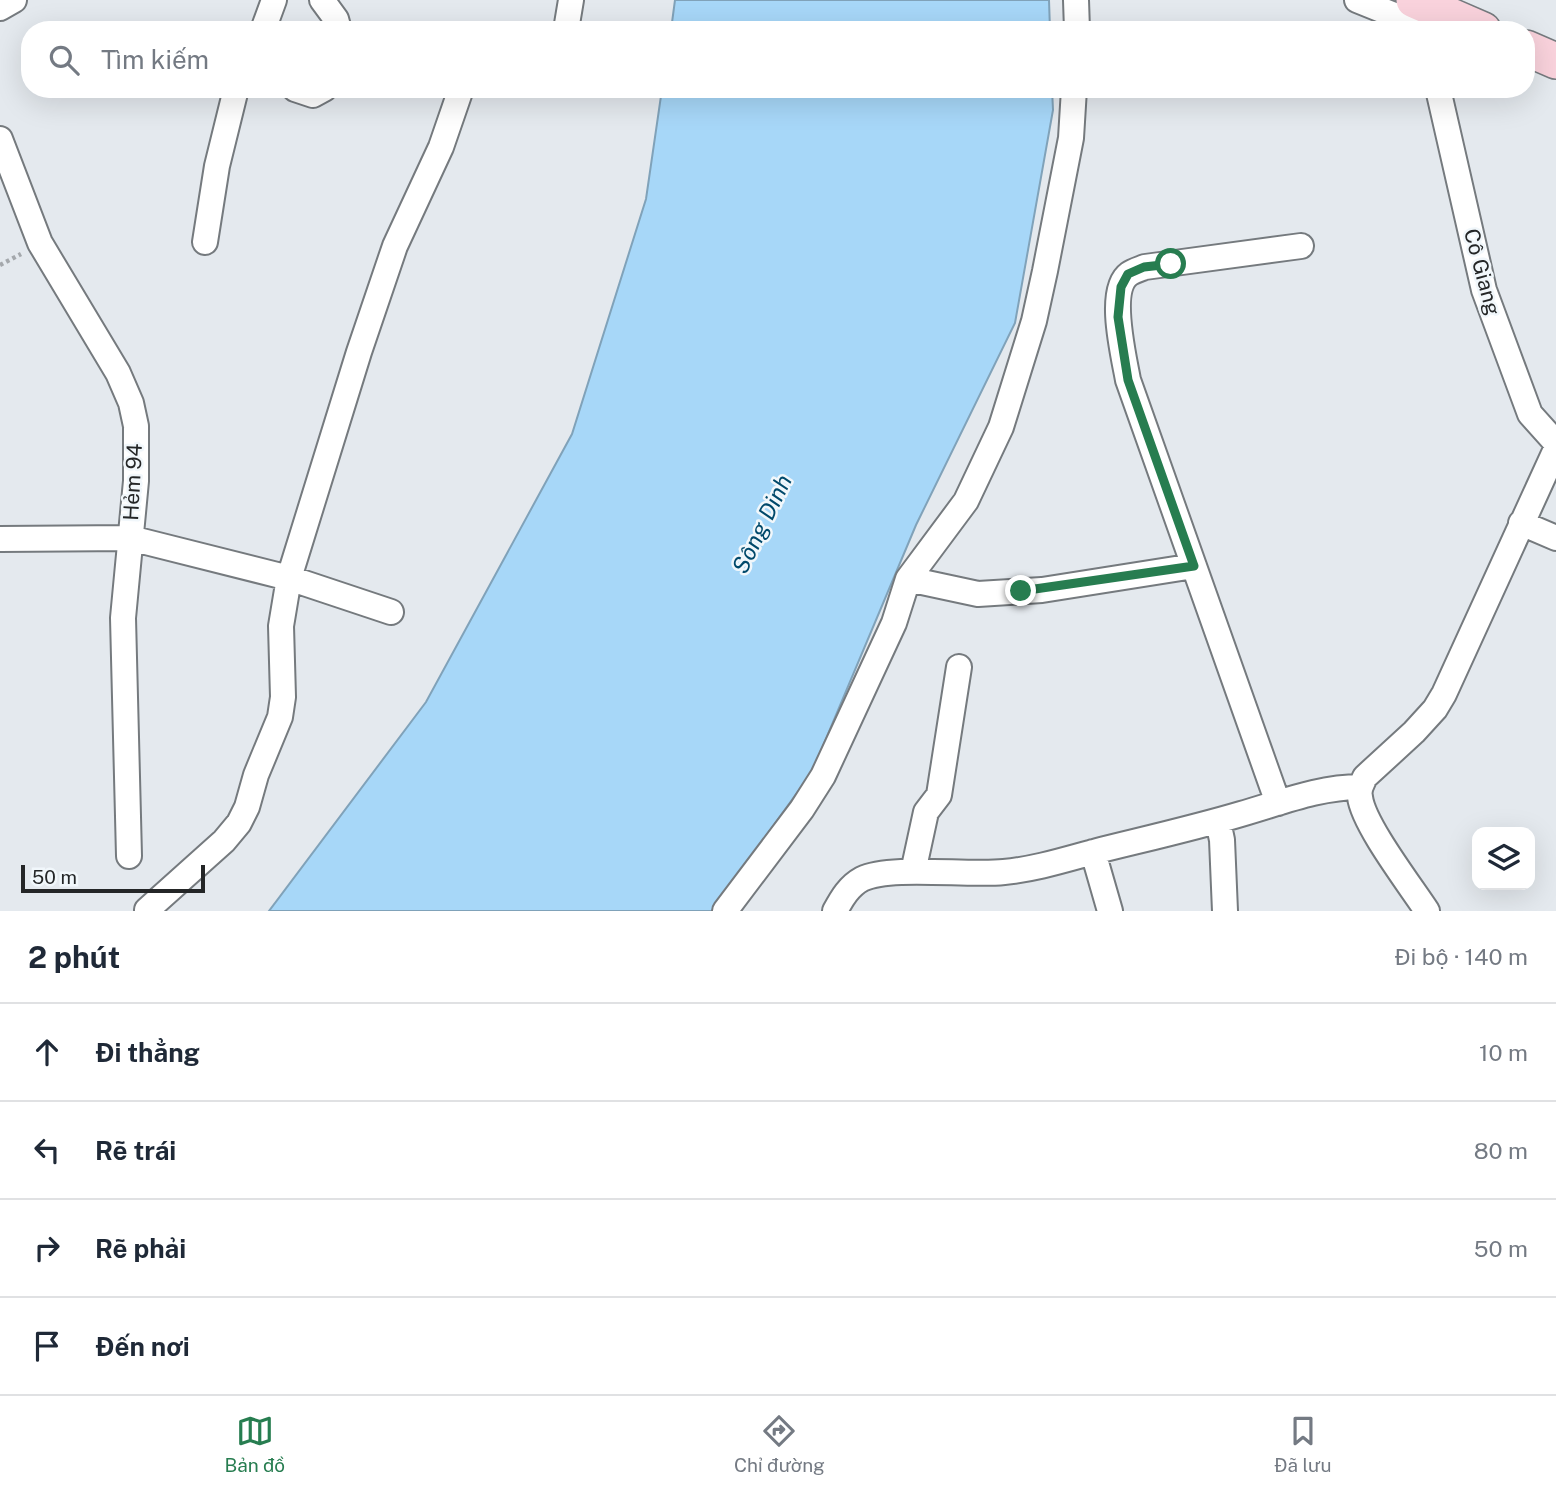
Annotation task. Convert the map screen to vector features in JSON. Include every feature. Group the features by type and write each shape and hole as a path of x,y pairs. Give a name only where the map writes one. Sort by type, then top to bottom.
{"main road":[{"path":"1422,12 1452,21"},
{"path":"1535,52 1556,61"}],"street":[{"path":"0,8 14,0"},
{"path":"266,21 274,0"},
{"path":"322,0 337,21"},
{"path":"568,21 571,0"},
{"path":"1076,0 1077,21"},
{"path":"1357,0 1422,12"},
{"path":"205,242 217,166 234,98"},
{"path":"147,910 224,841 239,823 247,807 256,775 280,717 283,697 281,626 289,578 395,246 441,147 458,98"},
{"path":"725,911 802,810 823,776 894,624 908,579 966,500 1001,427 1034,321 1071,138 1073,98"},
{"name":"Cô Giang","path":"1440,98 1484,290 1530,414 1556,443"},
{"name":"Hẻm 94","path":"0,139 40,243 101,343 131,403 136,443 136,481 123,618 129,856"},
{"path":"1278,803 1128,380 1118,317 1121,287 1128,274 1144,267 1300,246"},
{"path":"1427,911 1367,820 1359,796 1360,787 1366,776 1435,709 1444,694 1556,449"},
{"path":"1521,523 1556,538"},
{"path":"0,539 130,538 289,578 391,612"},
{"path":"908,579 978,594 1042,590 1194,566"},
{"path":"913,872 926,812 939,795 959,667"},
{"path":"835,911 851,886 874,875 913,872 1005,872 1218,821 1317,792 1360,787"},
{"path":"1218,821 1222,840 1225,911"},
{"path":"1093,852 1110,911"}],"water":[{"path":"675,0 1049,0 1050,21 672,21"},
{"name":"Sông Dinh","path":"661,98 1052,98 1053,110 1015,323 916,525 812,772 712,911 269,911 426,702 572,434 646,199"}],"route":[{"path":"1021,591 1194,566 1128,380 1118,317 1121,287 1128,274 1144,267 1171,264"}]}
